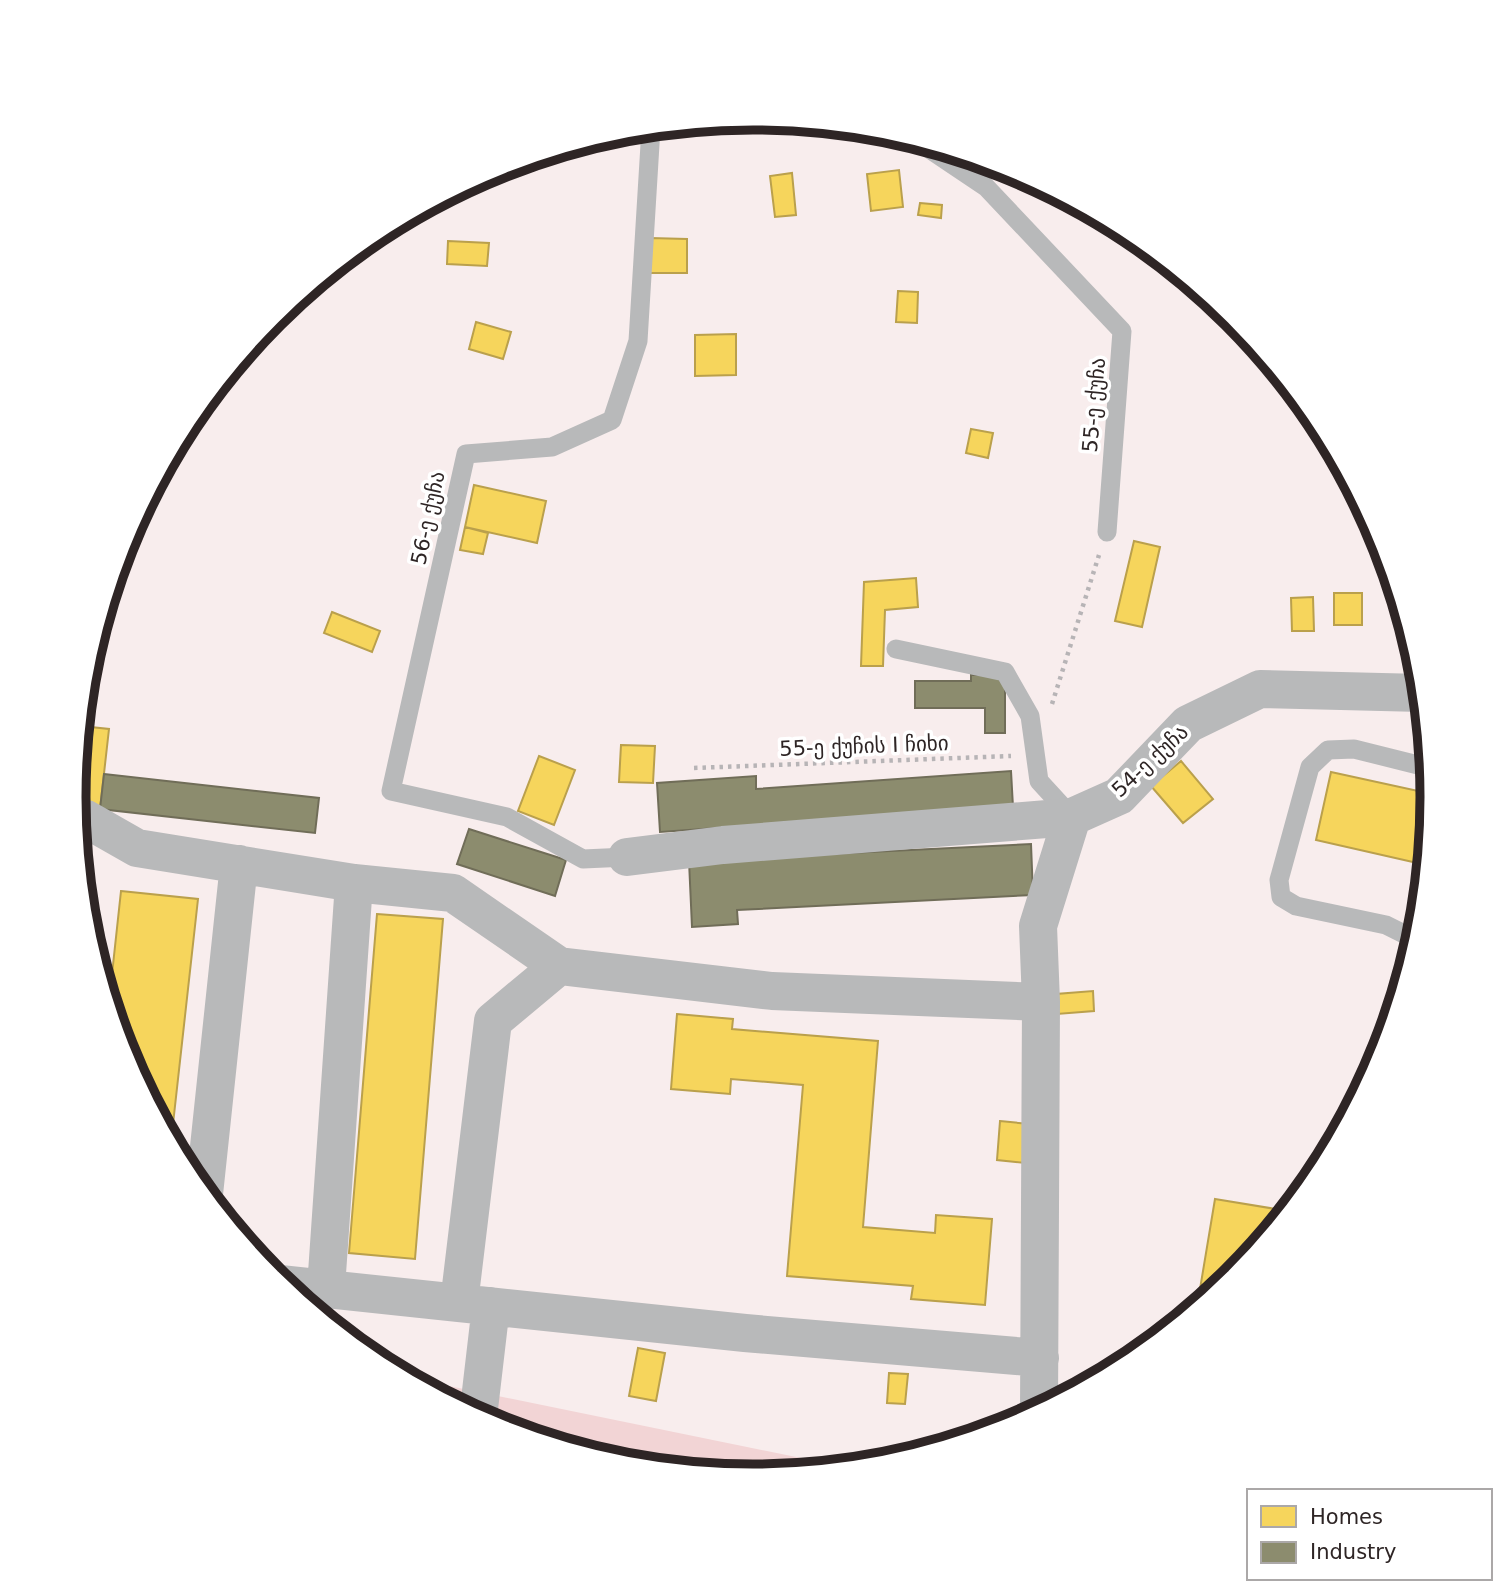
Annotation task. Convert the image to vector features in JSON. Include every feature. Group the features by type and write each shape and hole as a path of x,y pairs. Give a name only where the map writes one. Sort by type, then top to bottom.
{"street":[{"name":"54-ე ქუჩა","path":"627,857 723,845 1072,817 1119,796 1188,724 1260,689 1412,693"},
{"path":"1039,1399 1041,1002 1038,926 1072,817"},
{"path":"87,819 137,848 354,883 453,893 559,966 772,991 1041,1002"},
{"path":"206,1178 239,864"},
{"path":"326,1288 354,883"},
{"path":"478,1404 475,1304 494,1021 559,966"},
{"path":"299,1286 745,1333 1040,1358"}],"lane":[{"name":"56-ე ქუჩა","path":"627,857 583,859 507,817 391,791 466,454 552,447 612,420 638,341 650,138"},
{"name":"55-ე ქუჩა","path":"941,157 986,187 1122,331 1107,532"},
{"path":"896,649 1005,672 1030,716 1039,781 1072,817"},
{"path":"1405,935 1386,925 1296,906 1281,897 1279,880 1310,767 1328,750 1354,749 1419,765"}],"path":[{"path":"1036,755 1107,532"},
{"name":"55-ე ქუჩის I ჩიხი","path":"694,768 1036,755"}],"shaded area":[{"path":"435,1383 817,1461 709,1463 623,1451 580,1442 539,1429"}],"building: Homes":[{"path":"899,170 903,207 871,211 867,174"},
{"path":"792,173 796,215 775,217 770,176"},
{"path":"920,203 942,205 941,218 918,215"},
{"path":"650,238 687,239 687,273 649,273"},
{"path":"448,241 489,243 487,266 447,264"},
{"path":"898,291 918,292 917,323 896,322"},
{"path":"476,322 511,332 503,359 469,349"},
{"path":"736,334 736,375 695,376 695,335"},
{"path":"971,429 993,433 988,458 966,453"},
{"path":"474,485 546,501 537,543 465,527"},
{"path":"465,527 488,533 483,554 460,550"},
{"path":"1134,541 1160,547 1142,627 1115,621"},
{"path":"916,578 918,607 885,610 883,666 861,666 864,582"},
{"path":"1334,593 1362,593 1362,625 1334,625"},
{"path":"1313,597 1314,631 1292,631 1291,598"},
{"path":"332,612 380,631 372,652 324,633"},
{"path":"89,727 109,729 100,809 86,807"},
{"path":"621,745 655,746 653,783 619,782"},
{"path":"539,756 575,770 554,825 518,811"},
{"path":"1181,761 1213,799 1183,823 1151,786"},
{"path":"1331,772 1420,791 1417,863 1316,840"},
{"path":"121,891 198,899 173,1127 137,1052 111,980"},
{"path":"377,914 443,919 415,1259 349,1253"},
{"path":"1093,991 1094,1011 1057,1014 1056,994"},
{"path":"677,1014 733,1019 732,1029 878,1041 863,1227 935,1233 936,1215 992,1219 985,1305 911,1299 913,1286 787,1276 803,1085 731,1079 730,1094 671,1089"},
{"path":"1000,1121 1029,1124 1025,1163 997,1160"},
{"path":"1215,1199 1277,1209 1255,1237 1199,1293"},
{"path":"638,1348 665,1353 656,1401 629,1396"},
{"path":"889,1373 908,1374 905,1404 887,1403"}],"building: Industry":[{"path":"971,675 1005,675 1005,733 985,733 985,708 915,708 915,681 971,681"},
{"path":"1011,771 1013,807 660,832 657,783 756,776 756,789"},
{"path":"104,774 319,798 315,833 100,809"},
{"path":"469,829 566,860 555,896 457,864"},
{"path":"1031,844 1033,895 737,910 738,924 692,927 689,861"}]}
